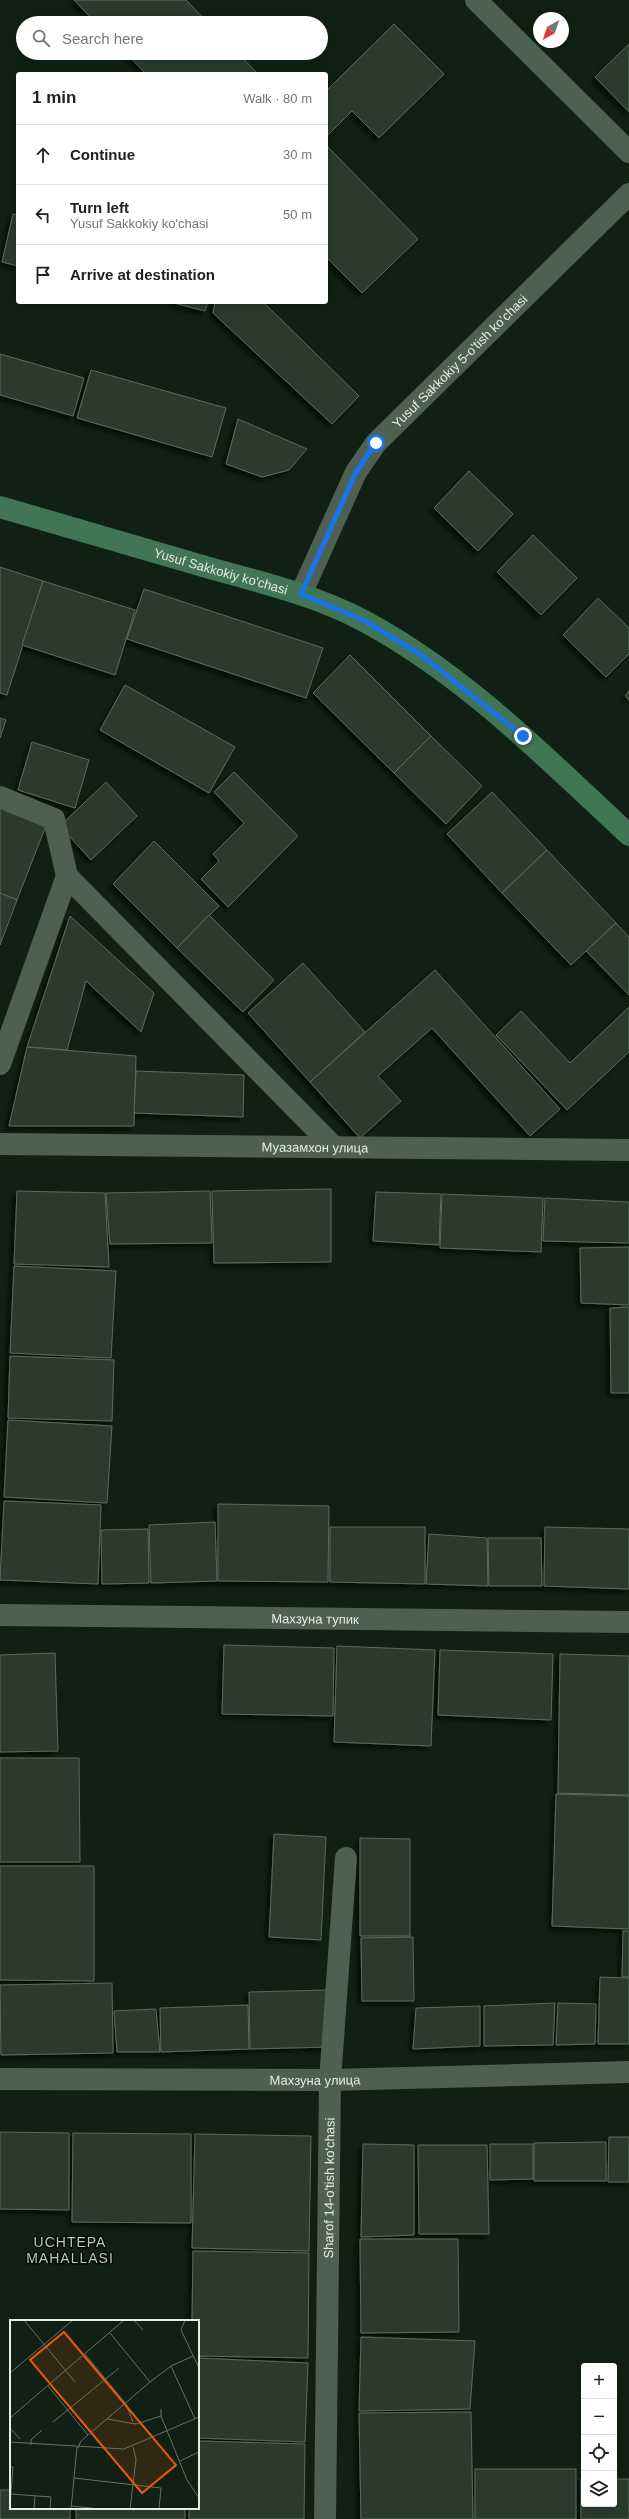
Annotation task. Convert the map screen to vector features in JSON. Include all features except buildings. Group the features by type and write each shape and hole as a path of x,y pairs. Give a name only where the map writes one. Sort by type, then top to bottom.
{"main road":[{"name":"Yusuf Sakkokiy ko'chasi","path":"0,507 301,594 363,620 420,654 523,736 629,836"}],"street":[{"path":"476,0 629,152"},
{"name":"Yusuf Sakkokiy 5-o'tish ko'chasi","path":"301,594 356,472 376,443 629,194"},
{"path":"0,797 54,819 67,876 333,1146"},
{"path":"0,1064 67,876"},
{"name":"Муазамхон улица","path":"0,1144 629,1150"},
{"name":"Махзуна тупик","path":"0,1615 629,1622"},
{"name":"Sharof 14-o'tish ko'chasi","path":"325,2519 330,2080 346,1858"},
{"name":"Махзуна улица","path":"0,2079 330,2080 629,2072"}],"district":[{"name":"UCHTEPA MAHALLASI","path":"70,2250"}],"route":[{"path":"376,443 356,472 301,594 363,620 420,654 523,736"}]}
